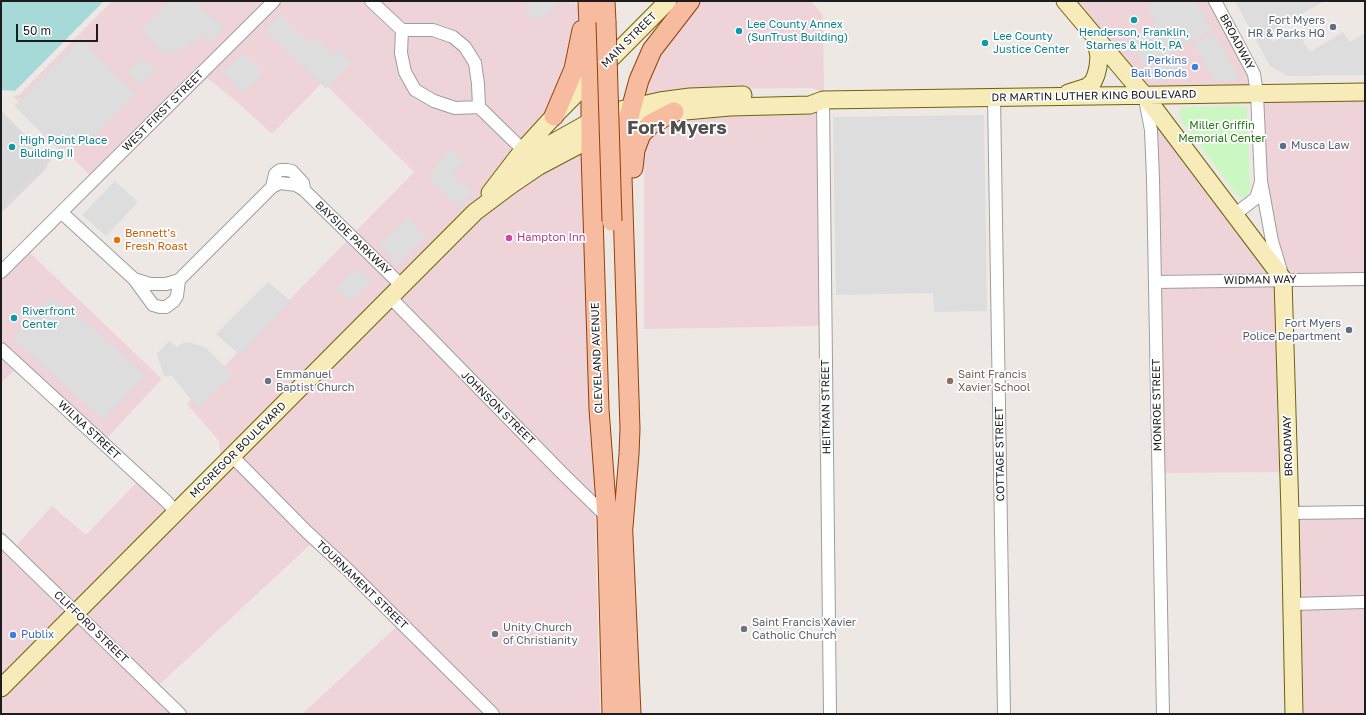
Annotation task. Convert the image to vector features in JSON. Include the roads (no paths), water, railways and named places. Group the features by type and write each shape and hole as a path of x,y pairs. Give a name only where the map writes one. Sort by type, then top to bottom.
{"main road":[{"name":"MAIN STREET","path":"591,87 668,1"},
{"path":"591,87 598,83 668,12 673,1"},
{"path":"623,527 630,429 622,177 625,114 652,50 690,1"},
{"path":"1065,1 1145,96 1283,279"},
{"path":"554,116 574,69 584,15 591,2"},
{"name":"CLEVELAND AVENUE","path":"591,2 590,131 599,409 607,517 612,714"},
{"name":"CLEVELAND AVENUE","path":"591,2 606,22 618,433 631,714"},
{"path":"1060,97 1087,87 1093,82 1098,67 1099,56 1095,37"},
{"name":"MCGREGOR BOULEVARD","path":"1,688 475,212 523,150 554,116 591,87"},
{"name":"DR MARTIN LUTHER KING BOULEVARD","path":"625,114 655,116 674,112 730,107 810,105 823,100 1365,92"},
{"name":"DR MARTIN LUTHER KING BOULEVARD","path":"590,131 625,114 660,101 690,97 811,95 823,100"},
{"path":"626,279 630,249 630,196 636,150 641,134 651,124 674,112"},
{"name":"MCGREGOR BOULEVARD","path":"501,178 547,146 590,131"},
{"name":"MCGREGOR BOULEVARD","path":"475,212 511,184 590,131"},
{"name":"BROADWAY","path":"1283,279 1294,714"}],"street":[{"name":"WEST FIRST STREET","path":"1,272 274,1"},
{"path":"371,1 402,30 433,30 453,37 465,47 475,63 479,107 523,150"},
{"name":"BROADWAY","path":"1215,1 1254,74 1257,94 1261,181 1272,241 1283,279"},
{"path":"402,30 401,53 405,72 415,90 434,102 455,108 479,107"},
{"name":"MONROE STREET","path":"1145,96 1151,130 1163,714"},
{"name":"COTTAGE STREET","path":"994,97 1004,714"},
{"name":"HEITMAN STREET","path":"823,100 830,714"},
{"name":"BROADWAY","path":"1234,215 1256,198 1261,181"},
{"name":"BAYSIDE PARKWAY","path":"179,280 272,188 280,183 288,183 296,185 304,190 396,292"},
{"path":"62,213 134,278 153,305 166,307 174,301 177,296 179,280 166,284 150,284 134,278"},
{"name":"WIDMAN WAY","path":"1155,282 1365,279"},
{"name":"JOHNSON STREET","path":"396,292 560,471 607,517"},
{"name":"WILNA STREET","path":"1,349 161,496 176,512"},
{"name":"TOURNAMENT STREET","path":"232,456 307,532 346,568 493,714"},
{"path":"1290,513 1365,512"},
{"name":"CLIFFORD STREET","path":"1,540 180,714"},
{"path":"1292,604 1365,602"}],"water":[{"path":"1,1 104,1 15,91 1,90"}],"place":[{"name":"Henderson, Franklin, Starnes & Holt, PA","path":"1134,20"},
{"name":"Fort Myers HR & Parks HQ","path":"1333,27"},
{"name":"Lee County Annex (SunTrust Building)","path":"739,31"},
{"name":"Lee County Justice Center","path":"985,43"},
{"name":"Perkins Bail Bonds","path":"1195,67"},
{"name":"Musca Law","path":"1283,146"},
{"name":"High Point Place Building II","path":"12,147"},
{"name":"Hampton Inn","path":"509,238"},
{"name":"Bennett's Fresh Roast","path":"117,240"},
{"name":"Riverfront Center","path":"14,318"},
{"name":"Fort Myers Police Department","path":"1349,330"},
{"name":"Emmanuel Baptist Church","path":"268,381"},
{"name":"Saint Francis Xavier School","path":"950,381"},
{"name":"Saint Francis Xavier Catholic Church","path":"744,629"},
{"name":"Unity Church of Christianity","path":"495,634"},
{"name":"Publix","path":"13,635"}],"district":[{"name":"Fort Myers","path":"677,128"}],"park label":[{"name":"Miller Griffin Memorial Center","path":"1222,132"}]}
